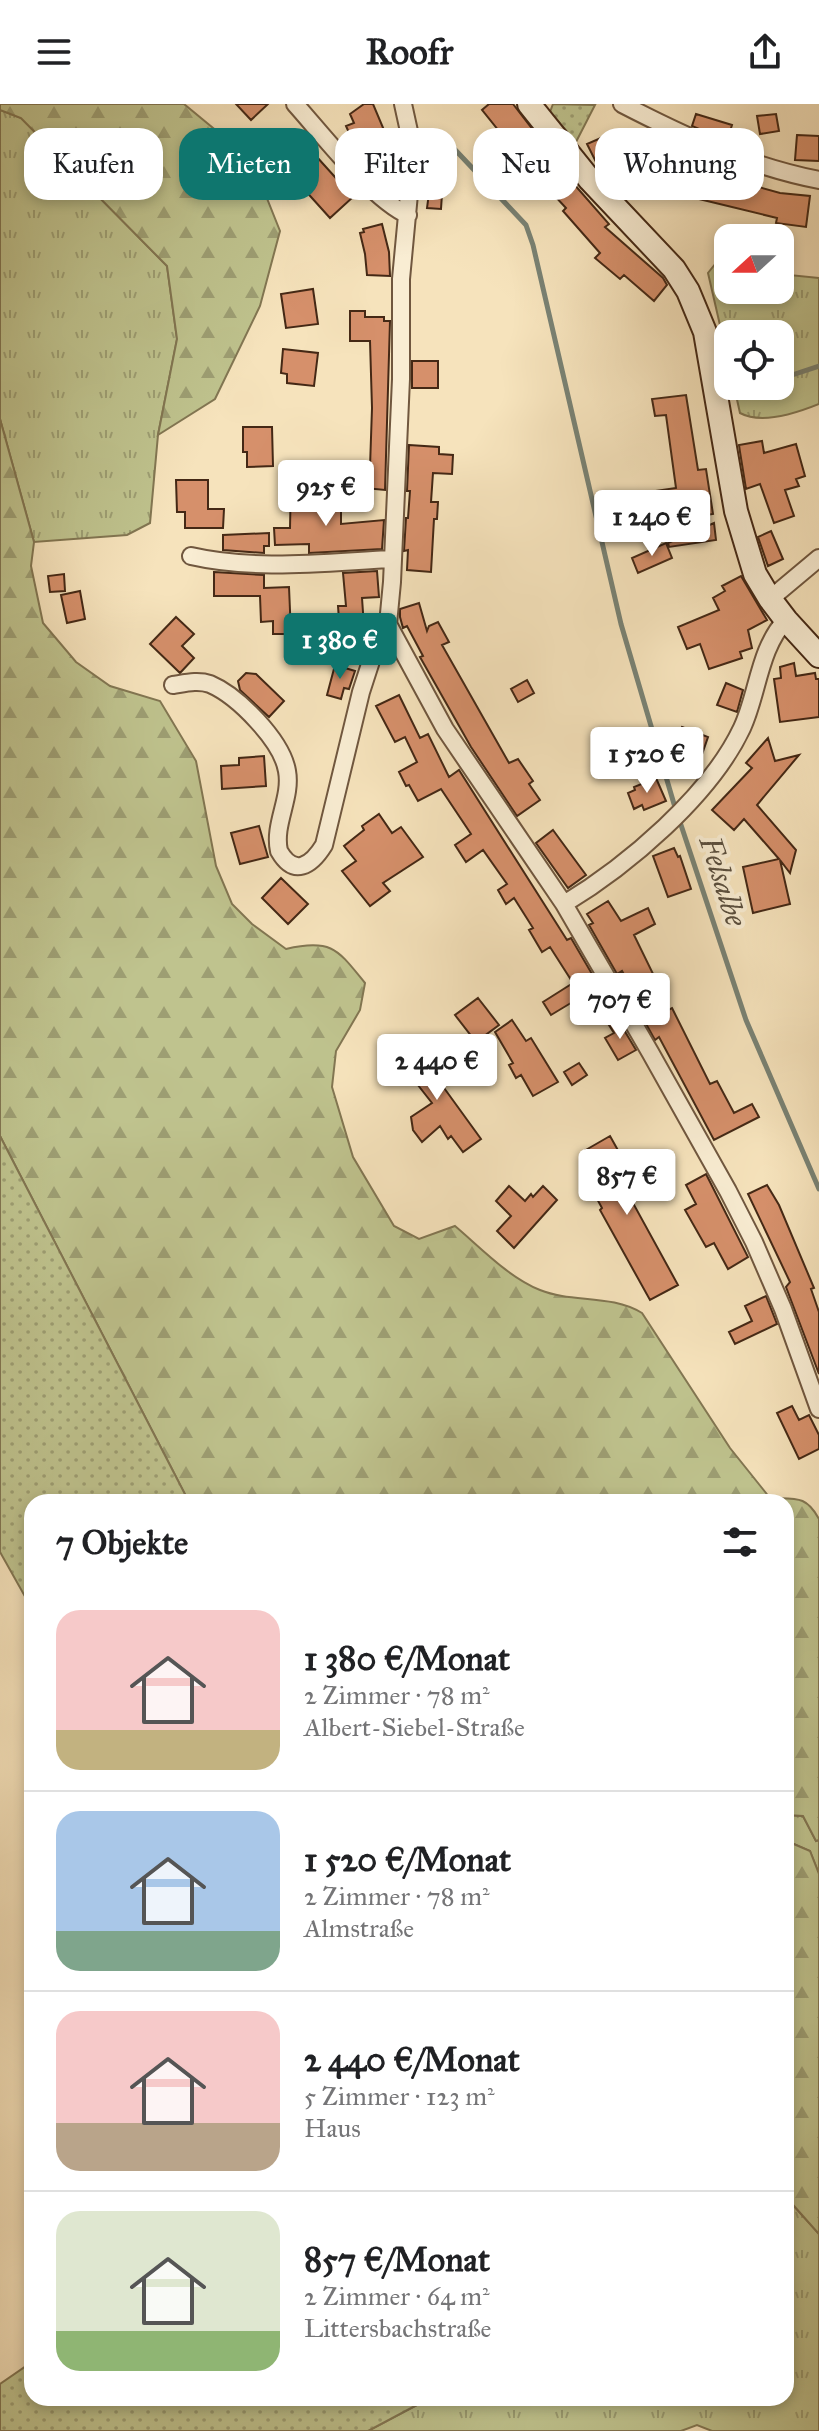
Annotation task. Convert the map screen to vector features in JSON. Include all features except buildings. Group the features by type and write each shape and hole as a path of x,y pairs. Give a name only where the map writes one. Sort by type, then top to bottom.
{"main road":[{"path":"529,104 582,171 674,269 697,309 711,357 729,474 744,544 755,574 770,599 819,656"}],"street":[{"path":"295,104 376,192 391,206 408,215"},
{"path":"173,685 208,683 224,692 259,723 275,744 288,772 288,787 278,832 279,851 292,864 299,867 307,865 324,845 361,692 373,655 388,624 401,379 401,279 412,145 403,104"},
{"path":"622,104 714,150 819,180"},
{"path":"191,556 274,563 393,559"},
{"path":"770,599 819,558"},
{"path":"564,904 619,866 671,821 723,762 734,745 754,696 773,638 786,620"},
{"path":"388,624 445,729 564,904 741,1216 783,1309 819,1409"}],"green space":[{"path":"0,104 184,104 213,128 179,128 179,200 268,200 280,231 260,306 215,399 158,435 177,339 167,266 102,200 163,200 163,128 31,128 21,118 0,110"},
{"path":"553,104 595,105 579,136 579,128 564,128 550,112"},
{"path":"0,110 21,118 31,128 24,128 24,200 102,200 167,266 177,339 158,435 150,523 127,535 34,542 0,419"},
{"path":"714,266 714,299 708,273"},
{"path":"794,275 819,278 819,404 769,418 740,413 737,400 794,400 794,320 719,320 715,304 794,304"},
{"path":"0,419 34,542 31,566 43,623 76,662 110,686 160,701 196,761 216,866 232,904 252,924 286,949 314,945 333,950 348,962 365,983 360,1010 336,1051 332,1087 353,1157 394,1226 419,1239 455,1226 506,1270 540,1290 617,1303 642,1313 730,1448 767,1494 185,1494 0,1136"},
{"path":"0,1136 185,1494 24,1494 24,1595 0,1552"},
{"path":"794,1499 810,1506 819,1519 819,1840 816,1841 803,1816 794,1815"},
{"path":"794,1815 803,1816 816,1841 819,1840 819,1874 810,1851 794,1844"},
{"path":"794,1844 810,1851 819,1874 819,2234 794,2206"},
{"path":"794,2206 819,2234 819,2431 712,2431 697,2425 681,2431 368,2431 415,2406 794,2406"},
{"path":"24,2368 24,2406 415,2406 368,2431 0,2431 0,2384"}],"waterway":[{"name":"Felsalbe","path":"457,152 526,225 533,245 621,624 674,804 746,1020 819,1189"},
{"path":"794,374 819,366"}]}
